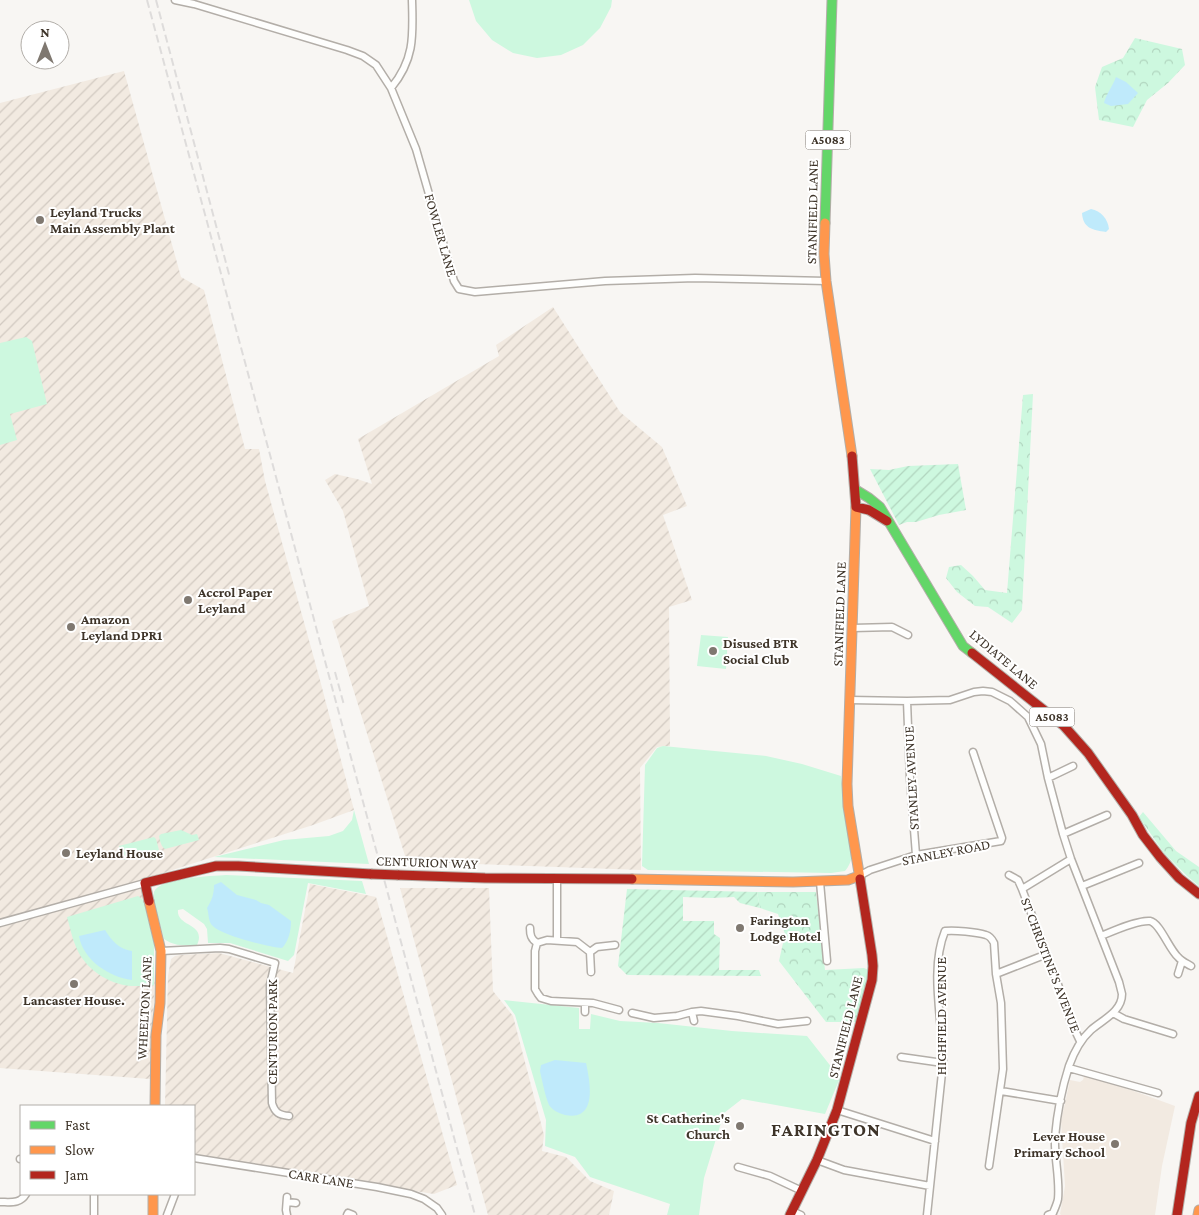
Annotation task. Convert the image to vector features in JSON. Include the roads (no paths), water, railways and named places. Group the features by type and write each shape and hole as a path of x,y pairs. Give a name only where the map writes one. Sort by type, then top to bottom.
{"main road":[{"name":"STANIFIELD LANE","path":"795,1214 802,1191 837,1110 872,980 873,966 848,806 847,784 856,490 852,451 826,281 824,254 832,0"},
{"name":"LYDIATE LANE","path":"856,490 880,507 962,646 1064,726 1088,754 1132,814 1143,834 1160,857 1179,878 1199,894"},
{"name":"LYDIATE LANE","path":"856,507 868,509 887,521"},
{"name":"CENTURION WAY","path":"145,883 216,866 483,879 820,882 848,880 859,876"},
{"name":"WHEELTON LANE","path":"145,883 161,951 155,1105"},
{"path":"1177,1215 1191,1124 1199,1096"},
{"path":"153,1195 153,1215"},
{"path":"1198,1215 1199,1210"}],"street":[{"name":"FOWLER LANE","path":"175,0 347,50 363,56 376,65 391,88 414,142 454,282 459,289 475,292 605,281 695,278 826,281"},
{"path":"391,88 402,73 409,56 412,38 412,0"},
{"path":"853,628 892,627 908,635"},
{"path":"850,700 950,700 974,692 992,692 1010,702 1028,717 1041,744 1048,778 1071,859 1122,994 1120,1004 1113,1013 1080,1041 1068,1068 1055,1139 1058,1201 1052,1214"},
{"name":"STANLEY AVENUE","path":"907,701 916,855"},
{"name":"STANLEY ROAD","path":"859,876 870,870 916,855 1001,841 1002,838 973,752"},
{"path":"1048,778 1073,766"},
{"path":"1063,834 1107,814"},
{"name":"ST CHRISTINE'S AVENUE","path":"1022,889 1071,859"},
{"path":"1082,886 1139,862"},
{"name":"ST CHRISTINE'S AVENUE","path":"1009,875 1018,880 1022,889 1071,1022 1080,1041"},
{"path":"557,879 557,940"},
{"path":"820,882 827,961"},
{"name":"CENTURION WAY","path":"0,923 145,883"},
{"path":"1101,936 1121,928 1151,921 1158,925 1176,957 1191,966"},
{"path":"530,928 530,936 538,943"},
{"name":"HIGHFIELD AVENUE","path":"927,1215 943,1063 938,972 942,938 945,931 953,930 986,935 992,938 996,974"},
{"path":"591,972 590,952 577,942 546,940 538,943 535,951 535,989 541,998 551,1001 593,1003 619,1010"},
{"path":"590,952 597,947 615,946"},
{"name":"CENTURION PARK","path":"161,951 220,948 275,963 270,985 272,1103 274,1110 279,1114 289,1116"},
{"path":"989,1166 1003,1068 1001,1003 996,974 1047,954"},
{"path":"1178,974 1182,961"},
{"path":"585,1003 585,1012"},
{"path":"632,1012 654,1018 701,1011 778,1024 808,1021"},
{"path":"692,1012 694,1021"},
{"path":"1113,1013 1124,1019 1173,1034"},
{"path":"901,1057 943,1063"},
{"path":"1068,1068 1158,1093"},
{"path":"1000,1092 1061,1101"},
{"path":"837,1110 935,1141"},
{"name":"CARR LANE","path":"195,1158 411,1194 430,1203 442,1215"},
{"path":"817,1160 844,1170 930,1186"},
{"path":"738,1167 770,1176 802,1191"},
{"path":"0,1202 18,1202 26,1195"},
{"path":"94,1195 94,1215"},
{"path":"167,1215 175,1195"},
{"path":"287,1215 287,1199 296,1202"},
{"path":"348,1215 348,1213 354,1215"}],"water":[{"path":"1116,77 1126,82 1138,93 1128,104 1111,106 1104,103"},
{"path":"1091,209 1106,219 1109,229 1106,232 1093,229 1084,222 1082,213"},
{"path":"221,882 237,895 269,905 291,921 289,935 282,948 233,936 211,924 207,908 214,891 214,885"},
{"path":"105,930 116,944 132,951 132,980 115,975 98,966 91,960 81,945 79,936"},
{"path":"555,1060 586,1063 590,1089 589,1098 583,1112 576,1116 558,1113 549,1105 540,1071 541,1065"}],"railway":[{"path":"147,0 475,1215"},
{"path":"156,0 230,278"},
{"path":"335,672 344,705"}],"place":[{"name":"Leyland Trucks Main Assembly Plant","path":"40,220"},
{"name":"Accrol Paper Leyland","path":"188,600"},
{"name":"Amazon Leyland DPR1","path":"71,627"},
{"name":"Disused BTR Social Club","path":"713,651"},
{"name":"Leyland House","path":"66,853"},
{"name":"Farington Lodge Hotel","path":"740,928"},
{"name":"Lancaster House.","path":"74,984"},
{"name":"St Catherine's Church","path":"740,1126"},
{"name":"Lever House Primary School","path":"1115,1144"}],"district":[{"name":"FARINGTON","path":"826,1129"}]}
